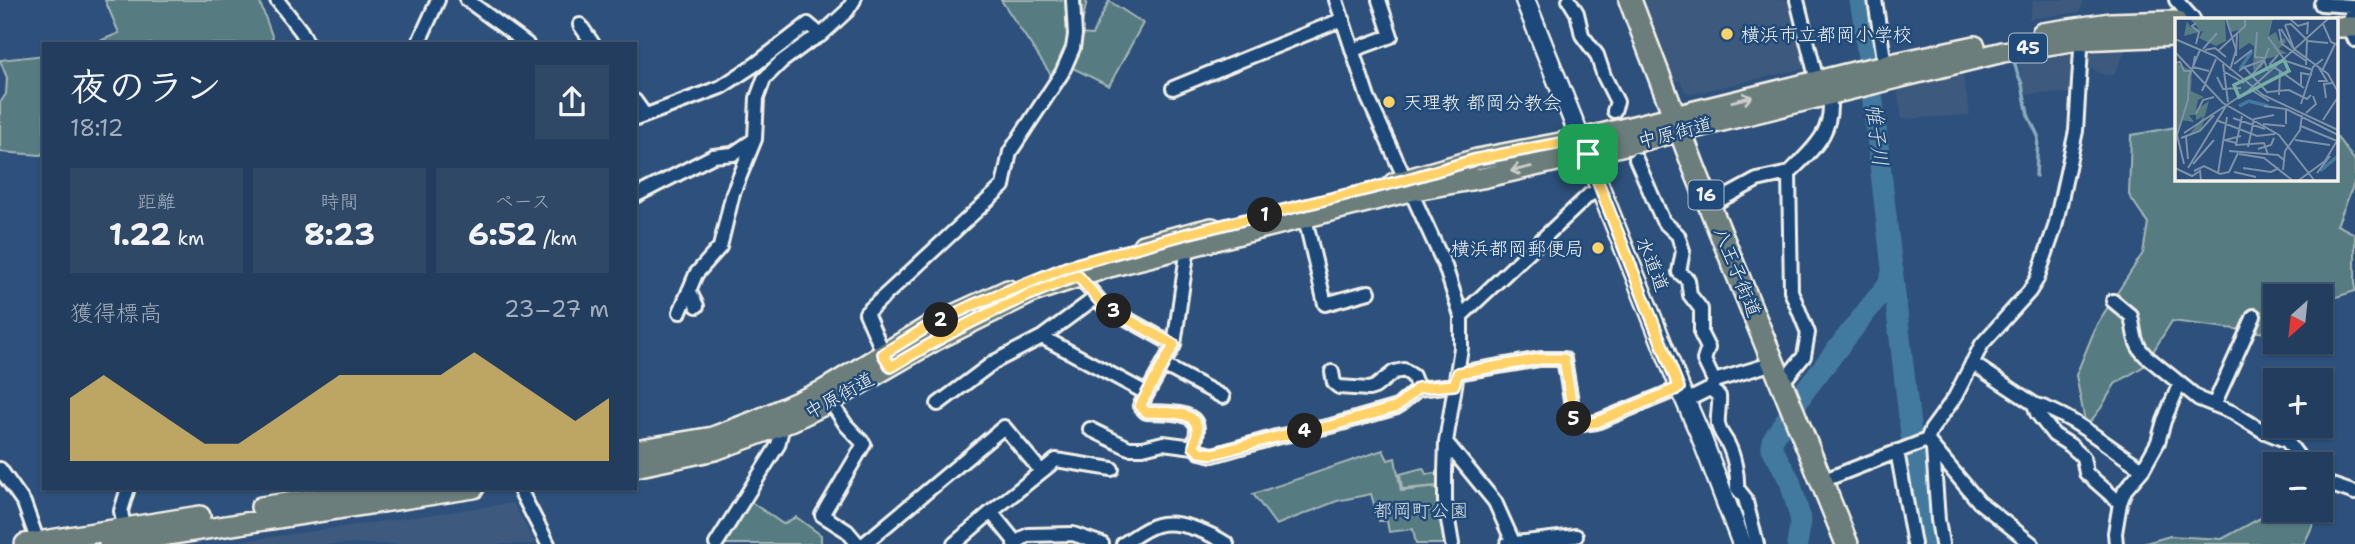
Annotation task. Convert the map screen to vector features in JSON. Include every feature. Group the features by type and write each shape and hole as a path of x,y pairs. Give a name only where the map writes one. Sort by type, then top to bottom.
{"highway":[{"name":"八王子街道","path":"1630,0 1847,544"}],"main road":[{"name":"中原街道","path":"637,467 715,450 783,425 831,401 940,321 1069,266 1186,234 1407,186 1482,178 1584,146 1883,73 2003,52 2110,23 2175,21"},
{"name":"中原街道","path":"2078,33 2175,36"},
{"name":"中原街道","path":"637,450 713,437 757,420 934,341 1033,292 1078,276 1305,218 1407,186"},
{"path":"34,543 374,490"},
{"path":"109,544 461,490"}],"street":[{"path":"277,0 302,31 307,42"},
{"path":"419,42 438,0"},
{"path":"467,0 524,42"},
{"path":"680,312 696,274 720,247 733,193 755,139 757,99 764,79 781,62 821,35 847,11 854,0"},
{"path":"887,360 866,313 1003,186 1010,152 1062,73 1073,48 1073,0"},
{"path":"1336,0 1368,98 1445,266 1461,316 1461,348 1447,442 1445,502 1452,544"},
{"path":"1353,50 1391,36 1379,0"},
{"name":"水道道","path":"1525,0 1742,544"},
{"path":"1569,0 1577,13 1582,35 1597,55 1617,102 1614,111"},
{"path":"1711,205 1757,180 1789,173 1811,152 1829,127 1831,109 1797,0"},
{"path":"1875,0 1883,73"},
{"path":"2176,0 2192,18"},
{"path":"2323,0 2321,4 2352,6 2348,33"},
{"path":"1172,88 1343,19"},
{"path":"641,117 721,87 808,24 821,35"},
{"path":"580,25 592,42"},
{"path":"1942,544 1929,443 1931,430 1955,397 1982,344 2029,292 2037,279 2055,227 2076,131 2081,49 2078,33"},
{"path":"637,195 713,156 733,154 755,139"},
{"path":"1636,159 1663,221 1678,235 1683,251 1679,272 1688,280 1690,296 1700,309 1701,334 1708,348 1704,360 1712,385 1719,396 1718,423 1723,439 1728,443 1737,488 1745,498 1758,544"},
{"path":"1784,386 1804,356 1808,332 1791,290 1789,173"},
{"path":"1461,316 1589,195 1600,190"},
{"path":"1305,218 1325,304 1369,292"},
{"path":"1188,247 1174,345 1140,406 1146,412 1186,415 1194,420 1198,428 1194,447"},
{"path":"1078,276 1104,306 1174,345"},
{"path":"689,290 696,306"},
{"path":"938,404 994,362 1042,337 1095,298"},
{"path":"2113,301 2131,316 2134,340 2139,350 2179,385 2199,399 2232,412 2263,431 2287,441 2295,452"},
{"path":"2214,405 2254,316"},
{"path":"1042,337 1146,393"},
{"path":"1090,429 1129,448 1163,443 1194,447 1200,452 1213,454 1397,407 1418,388 1540,359 1564,359 1575,425 1597,422 1774,363"},
{"path":"1972,363 2034,404 2056,411 2074,421 2143,468"},
{"path":"1163,365 1223,397"},
{"path":"1332,372 1334,383 1339,387 1369,389 1394,372 1404,370 1413,376 1418,388"},
{"path":"2116,544 2120,503 2125,490 2143,468 2158,442 2179,385"},
{"path":"831,401 846,425 864,444 822,515 847,531 858,544"},
{"path":"2034,404 2037,413 2054,435 2083,457 2086,473 2120,503"},
{"path":"716,544 778,445 783,425"},
{"path":"864,544 1004,427 1041,471"},
{"path":"1447,442 1495,502 1509,543 1576,536"},
{"path":"1822,481 1901,449 1929,443"},
{"path":"1929,443 1979,502 2032,544"},
{"path":"1901,449 1914,544"},
{"path":"954,544 1056,460 1112,469"},
{"path":"0,469 24,503 34,543"},
{"path":"2333,485 2355,493"},
{"path":"124,528 121,511 127,490"},
{"path":"520,490 548,544"},
{"path":"991,512 1016,544 1028,535 1073,534 1102,544"},
{"path":"1123,544 1155,525 1163,524 1195,529 1227,544"}],"shaded area":[{"name":"横浜市立都岡小学校","path":"1640,0 1792,0 1810,67 1691,94 1685,91 1680,80 1673,83"},
{"path":"2033,0 2084,0 2080,12 2029,19"},
{"path":"2127,47 2114,75 2084,69 2085,50"},
{"path":"2074,51 2077,55 2076,93 2027,94 2017,60"},
{"path":"1962,72 1970,115 1902,119 1897,88"},
{"path":"513,503 535,544 221,544"}],"green space":[{"path":"105,0 259,0 274,42 98,42 119,33"},
{"path":"1001,0 1087,0 1080,34 1092,35 1109,1 1143,23 1109,86 1073,68 1061,83 1055,81"},
{"path":"42,55 41,155 0,152 0,103 6,94 7,78 0,60"},
{"path":"2175,127 2175,180 2338,180 2338,139 2355,161 2355,181 2337,225 2355,234 2355,291 2333,298 2333,284 2263,284 2263,332 2172,321 2144,366 2115,384 2086,427 2076,375 2097,324 2143,253 2148,223 2129,195 2131,135"},
{"name":"都岡町公園","path":"1383,450 1388,460 1395,458 1401,491 1440,487 1447,544 1416,544 1413,529 1389,532 1387,521 1379,521 1371,494 1337,501 1276,525 1253,494"},
{"path":"1423,468 1426,474 1438,473 1438,486 1402,489 1400,474"},
{"path":"751,502 783,524 796,517 821,535 821,544 725,544"},
{"path":"2263,517 2263,522 2314,522 2304,544 2142,544 2170,536 2222,539"}],"waterway":[{"name":"帷子川","path":"1860,0 1922,530 1926,544"},
{"path":"2014,60 2028,115 2038,136 2036,176"},
{"path":"1797,544 1801,521 1790,481 1772,448 1772,441 1806,389 1888,284 1893,270"}],"place":[{"name":"横浜市立都岡小学校","path":"1727,34"},
{"name":"天理教 都岡分教会","path":"1389,102"},
{"name":"横浜都岡郵便局","path":"1598,248"}],"route":[{"path":"1581,139 1588,154 1679,388 1597,422 1575,425 1564,359 1540,359 1458,373 1454,385 1418,388 1409,399 1397,407 1331,426 1213,454 1200,452 1194,447 1198,428 1194,420 1186,415 1146,412 1140,406 1174,345 1104,306 1078,276 1033,292 979,318 891,367 883,354 929,326 973,305 1031,280 1110,254 1366,191 1477,159 1581,139"}]}
